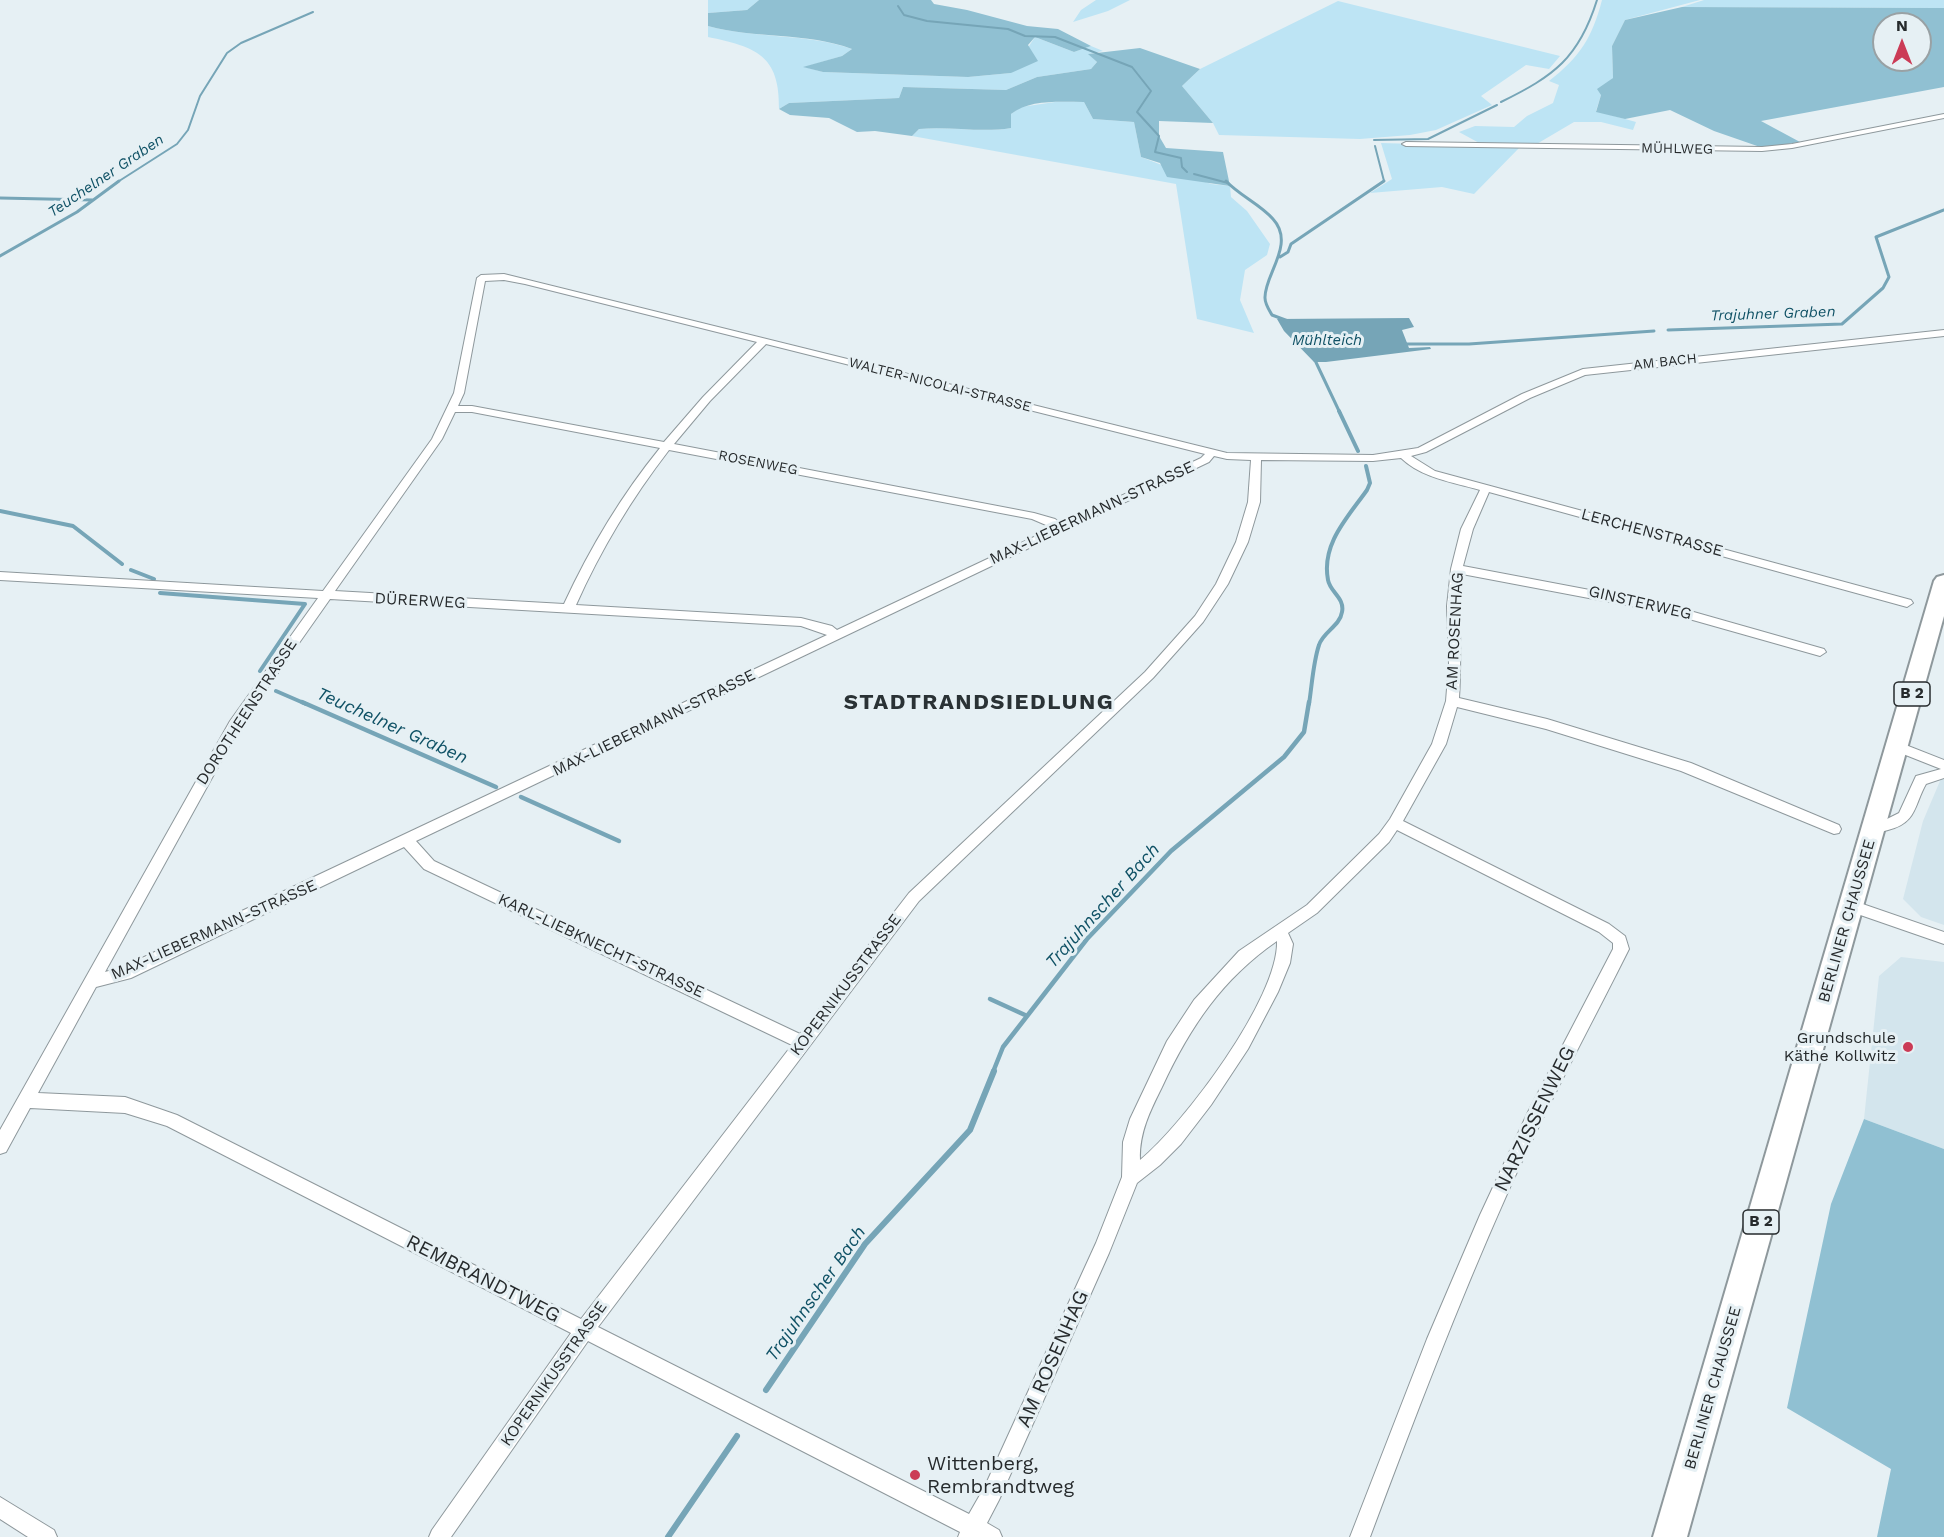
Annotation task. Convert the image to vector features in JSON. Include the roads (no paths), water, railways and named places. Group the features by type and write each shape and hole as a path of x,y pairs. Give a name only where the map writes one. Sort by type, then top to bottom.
{"main road":[{"name":"BERLINER CHAUSSEE","path":"1670,1537 1944,581"}],"street":[{"name":"MÜHLWEG","path":"1406,144 1762,149 1792,146 1944,116"},
{"name":"WALTER-NICOLAI-STRASSE","path":"481,278 504,277 525,281 1211,453 1372,458 1403,455"},
{"name":"DOROTHEENSTRASSE","path":"0,1146 214,759 256,692 323,596 426,456 452,409 461,381 481,278"},
{"name":"AM BACH","path":"1403,455 1422,450 1526,396 1583,372 1944,333"},
{"path":"568,610 584,576 628,500 704,402 764,340"},
{"name":"ROSENWEG","path":"452,409 472,409 1034,516 1051,521 1061,528"},
{"name":"MAX-LIEBERMANN-STRASSE","path":"92,982 126,973 407,842 1205,460 1211,453"},
{"name":"LERCHENSTRASSE","path":"1403,455 1413,464 1431,473 1907,603"},
{"name":"KOPERNIKUSSTRASSE","path":"439,1537 584,1330 914,897 1149,675 1199,619 1222,584 1242,542 1254,502 1256,456"},
{"name":"AM ROSENHAG","path":"971,1532 1070,1324 1131,1177 1131,1142 1138,1119 1179,1035 1200,1005 1244,956 1312,909 1342,882 1395,823 1439,744 1452,701 1455,664 1453,606 1457,568 1467,529 1486,488"},
{"name":"GINSTERWEG","path":"1457,568 1669,609 1820,652"},
{"name":"DÜRERWEG","path":"0,576 801,622 828,629 836,636"},
{"path":"1452,701 1547,724 1686,767 1834,829"},
{"path":"1898,747 1944,765"},
{"path":"1874,827 1886,826 1903,818 1911,807 1921,780 1944,773"},
{"name":"NARZISSENWEG","path":"1360,1537 1486,1220 1543,1098 1621,949 1620,940 1604,928 1395,823"},
{"name":"KARL-LIEBKNECHT-STRASSE","path":"407,842 429,865 802,1042"},
{"path":"1851,906 1944,938"},
{"name":"AM ROSENHAG","path":"1131,1177 1149,1164 1174,1139 1225,1071 1248,1034 1266,1001 1284,953 1285,942 1280,932"},
{"name":"REMBRANDTWEG","path":"25,1100 112,1103 156,1113 584,1330 971,1532 992,1537"},
{"path":"0,1507 47,1537"}],"water":[{"name":"Mühlteich","path":"1409,318 1414,327 1402,330 1409,348 1430,347 1431,349 1326,362 1314,362 1284,331 1277,319"}],"waterway":[{"path":"1501,102 1536,83 1562,63 1582,37 1597,0"},
{"path":"898,6 904,15 927,21 1008,29 1025,36 1055,37 1132,67 1151,91 1137,112 1159,136 1155,152 1181,158 1182,167 1187,172"},
{"name":"Teuchelner Graben","path":"118,182 177,144 188,130 200,96 227,53 241,43 313,12"},
{"path":"1374,140 1428,139 1497,105"},
{"path":"1375,146 1384,181"},
{"path":"1194,174 1228,183"},
{"path":"1226,181 1268,214 1279,229 1280,249 1266,289 1265,300 1272,315 1288,321"},
{"path":"1280,257 1288,252 1291,244 1384,181"},
{"name":"Teuchelner Graben","path":"0,256 77,212 118,182"},
{"path":"0,198 93,200"},
{"name":"Trajuhner Graben","path":"1668,330 1842,324 1883,288 1889,277 1876,237 1944,210"},
{"name":"Trajuhner Graben","path":"1402,344 1469,344 1654,331"},
{"name":"Trajuhnscher Bach","path":"1313,356 1340,413"},
{"name":"Trajuhnscher Bach","path":"1339,411 1358,451"},
{"name":"Trajuhnscher Bach","path":"1309,704 1319,645 1341,617 1342,612 1341,603 1328,580 1328,555 1344,521 1370,483 1366,466"},
{"name":"Teuchelner Graben","path":"0,511 73,526 122,564"},
{"name":"Teuchelner Graben","path":"131,570 154,579"},
{"name":"Teuchelner Graben","path":"160,593 305,604 260,671"},
{"name":"Teuchelner Graben","path":"276,691 306,704"},
{"name":"Teuchelner Graben","path":"302,702 496,787"},
{"name":"Trajuhnscher Bach","path":"993,1072 1003,1047 1087,939 1171,851 1284,757 1304,732 1309,702"},
{"name":"Teuchelner Graben","path":"521,797 619,841"},
{"name":"Teuchelner Graben","path":"990,999 1025,1015"},
{"name":"Trajuhnscher Bach","path":"766,1390 865,1244 970,1130 994,1071"},
{"name":"Trajuhnscher Bach","path":"668,1537 737,1436"}],"place":[{"name":"Grundschule Käthe Kollwitz","path":"1908,1047"},
{"name":"Wittenberg, Rembrandtweg","path":"915,1475"}],"district":[{"name":"STADTRANDSIEDLUNG","path":"979,703"}]}
